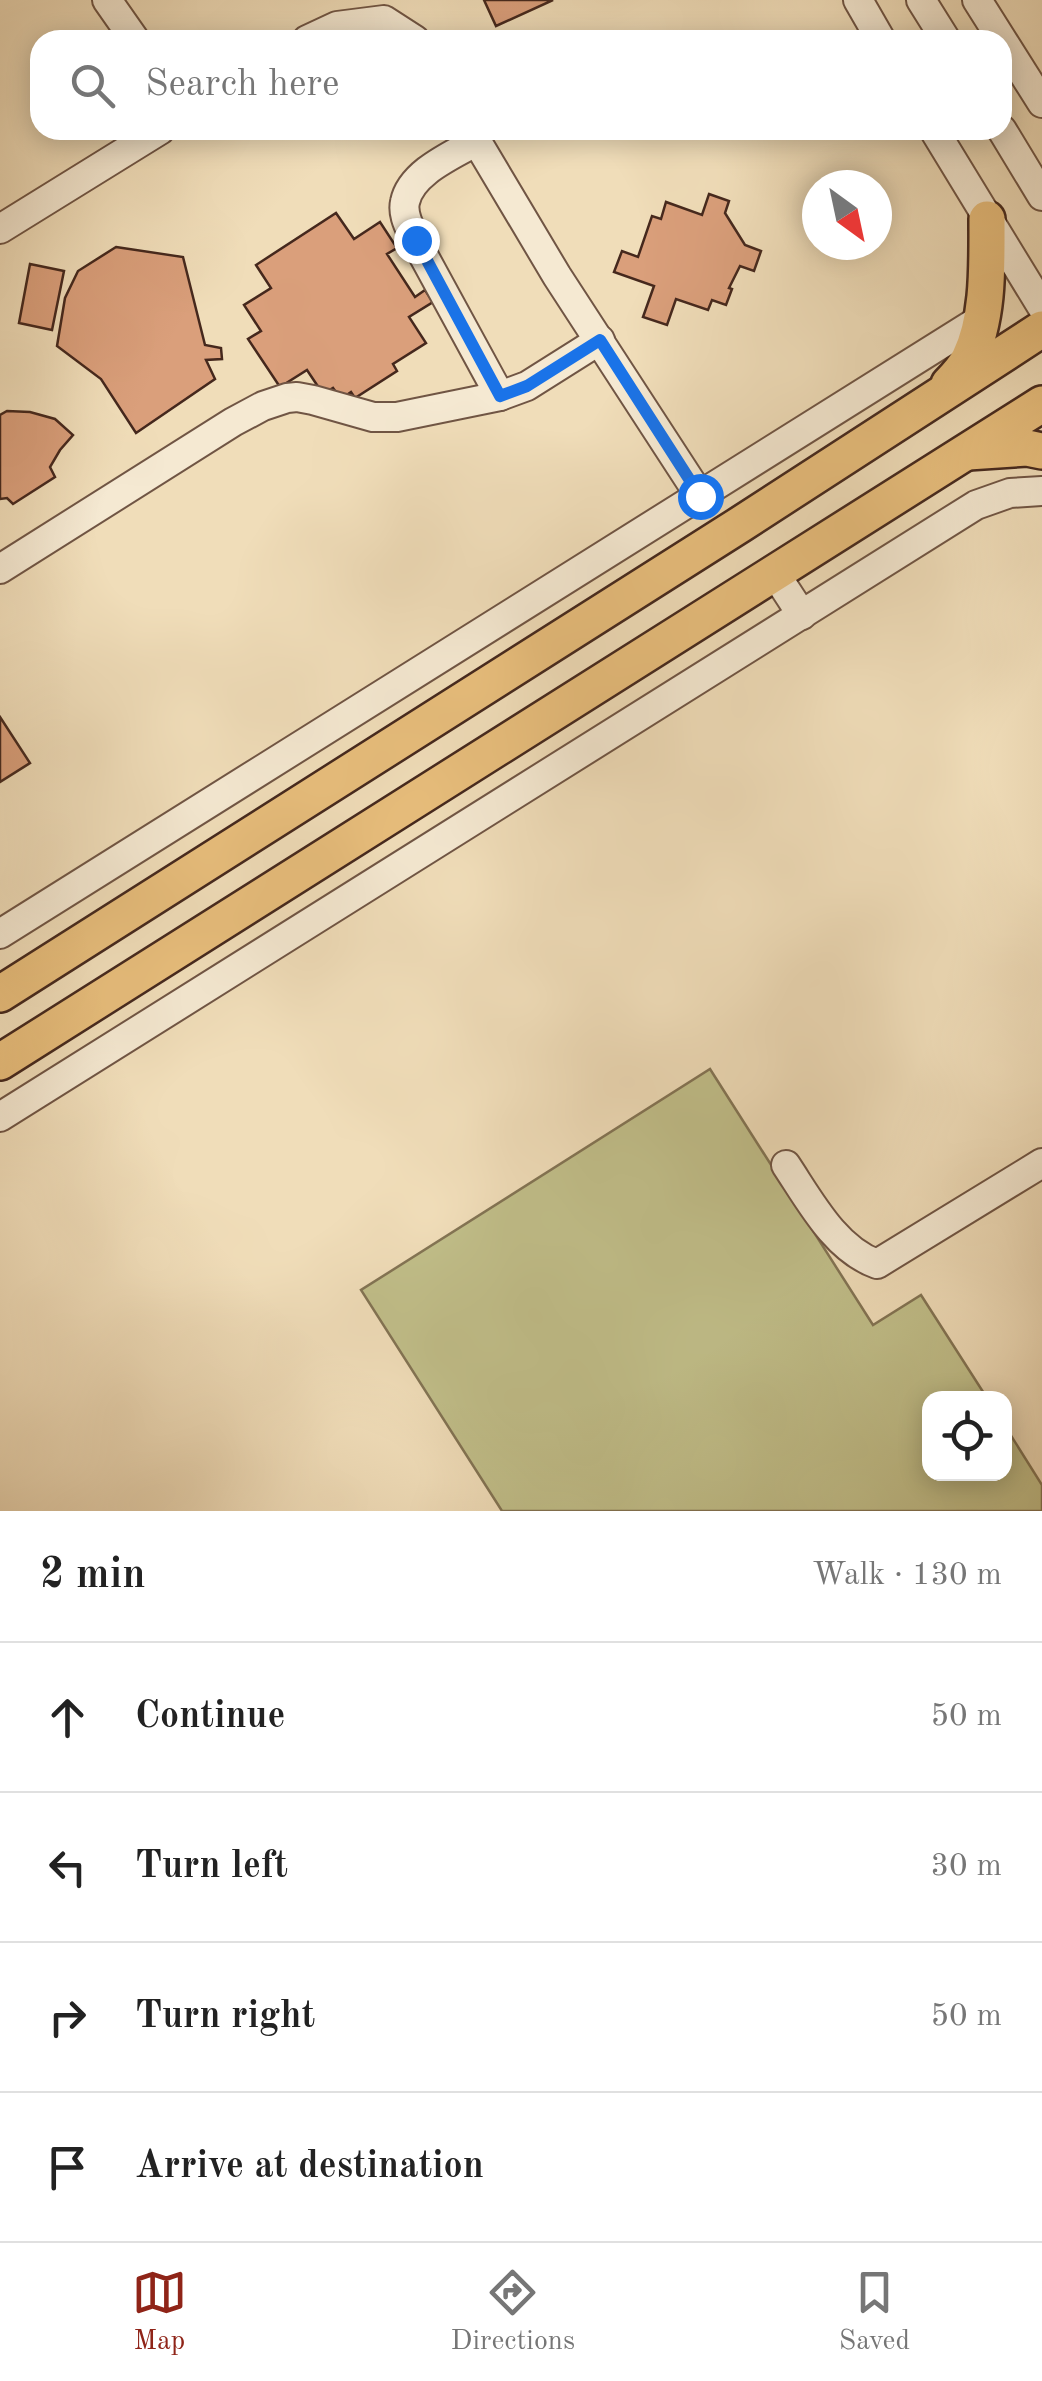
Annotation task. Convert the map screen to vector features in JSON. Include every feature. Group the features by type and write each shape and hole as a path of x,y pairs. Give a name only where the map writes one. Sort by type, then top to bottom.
{"main road":[{"path":"942,393 968,361 981,319 988,270 987,220"},
{"path":"0,994 1042,329"},
{"path":"0,1062 1042,404"},
{"path":"966,452 1026,448 1042,451"},
{"path":"741,524 774,572"}],"street":[{"path":"107,0 128,30"},
{"path":"858,0 875,30"},
{"path":"922,0 940,30"},
{"path":"977,0 996,30"},
{"path":"329,30 384,20 400,30"},
{"path":"1012,55 1042,103"},
{"path":"0,229 144,140"},
{"path":"469,140 412,185 405,201 405,215 500,396"},
{"path":"476,140 600,340 708,490 741,524"},
{"path":"940,140 1042,307"},
{"path":"1008,140 1042,196"},
{"path":"0,934 981,319"},
{"path":"0,569 262,406 297,397 374,417 500,396 527,386 600,340"},
{"path":"0,1117 976,505 1010,493 1042,491"},
{"path":"774,572 802,615"},
{"path":"786,1166 824,1223 861,1258 877,1264 1042,1163"}],"shaded area":[{"path":"710,1069 873,1325 921,1295 983,1391 922,1391 922,1481 1012,1481 1012,1437 1042,1485 1042,1511 502,1511 361,1290"}],"building":[{"path":"484,0 553,0 496,26"},
{"path":"709,194 729,201 725,213 745,245 761,251 754,271 740,266 726,305 712,300 708,310 676,299 667,325 643,317 654,286 614,272 622,251 638,257 652,216 661,219 666,202 702,215"},
{"path":"336,213 354,239 380,222 397,248 387,254 415,297 425,290 433,302 409,317 426,343 393,364 397,371 355,398 351,392 341,399 333,388 323,394 307,370 280,387 248,339 261,331 244,305 271,288 256,265"},
{"path":"116,247 183,257 205,345 221,348 222,359 206,360 215,379 136,433 101,379 57,346 65,298 78,271"},
{"path":"30,264 64,271 52,330 19,323"},
{"path":"7,411 55,419 73,435 50,467 55,477 13,504 7,498 0,499 0,415"},
{"path":"0,717 30,763 0,782"}],"route":[{"path":"416,240 500,396 527,386 600,340 700,496"}]}
